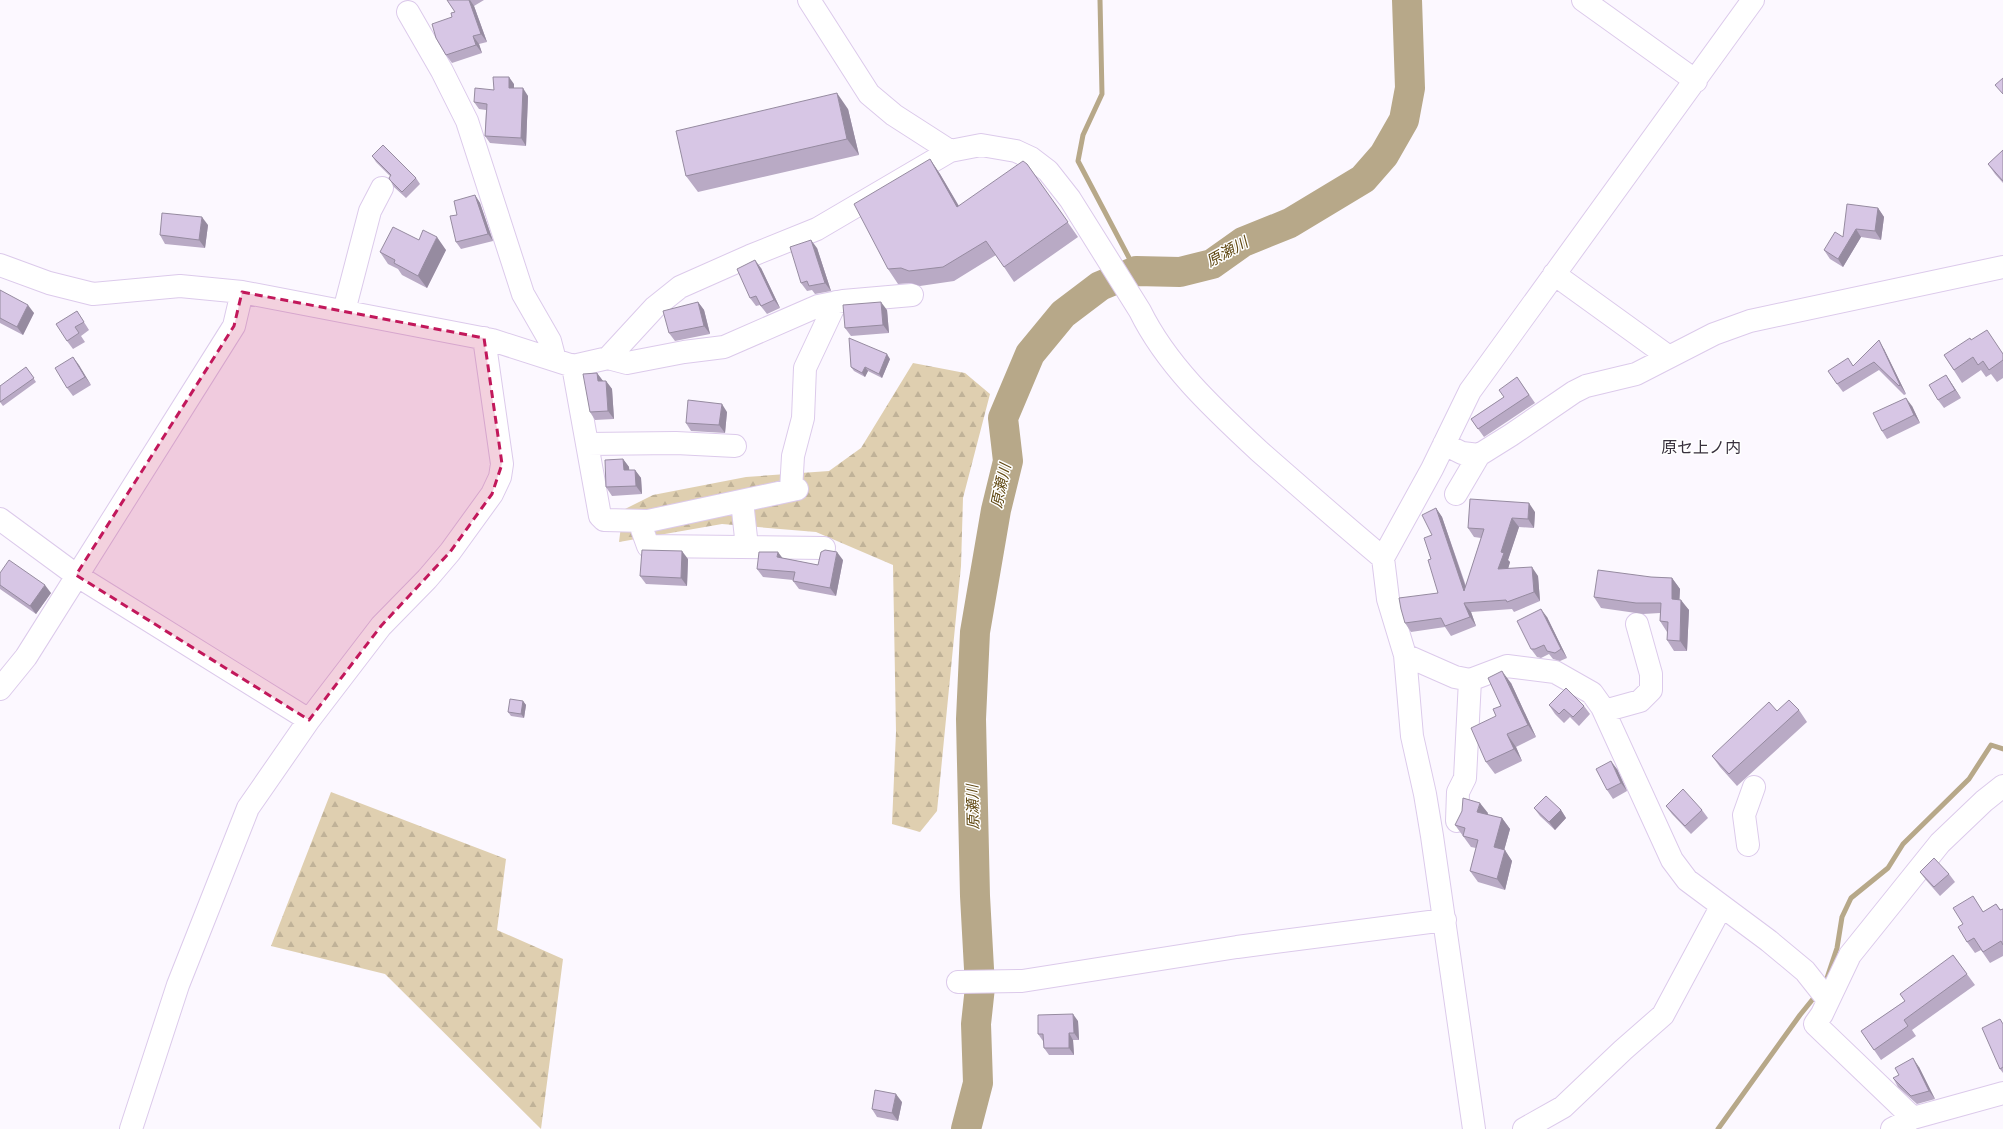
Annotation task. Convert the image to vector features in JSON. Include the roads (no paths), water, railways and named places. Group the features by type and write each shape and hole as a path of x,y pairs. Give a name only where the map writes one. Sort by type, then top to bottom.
{"street":[{"path":"809,0 869,94 894,115 950,150"},
{"path":"1583,0 1696,81"},
{"path":"1474,1129 1445,920 1425,794 1412,736 1405,655 1388,599 1383,558 1470,392 1753,0"},
{"path":"408,12 442,71 467,121 523,294 564,363 587,444 600,516 604,520 648,522 794,489 793,456 803,418 805,368 836,302"},
{"path":"608,358 655,307 680,287 750,256 818,229 950,150 981,145 1016,151 1048,170 1070,199 1100,245 1140,311 1149,329 1178,370 1223,418 1303,491 1383,558"},
{"path":"344,311 370,211 382,188"},
{"path":"0,265 50,283 93,294 180,286 242,292 484,338 564,363 608,358 628,363 684,352 724,347 818,306 836,302 912,295"},
{"path":"1456,494 1479,454 1511,435 1574,392 1586,386 1636,374 1714,334 1750,321 2003,267"},
{"path":"1554,274 1669,357"},
{"path":"0,688 26,656 234,326 242,292"},
{"path":"131,1129 178,986 248,808 308,720 382,626 427,579 450,552 495,488 500,477 502,464 484,338"},
{"path":"587,444 676,443 734,446"},
{"path":"1444,444 1462,453 1479,454"},
{"path":"742,501 747,547"},
{"path":"0,520 76,575 308,720"},
{"path":"639,521 648,546 824,548"},
{"path":"1604,711 1640,701 1651,690 1651,674 1637,624"},
{"path":"1405,655 1454,677 1470,680 1507,666 1555,672 1592,693 1604,711 1672,860 1687,880 1721,907 1769,941 1805,971 1828,1000"},
{"path":"1457,821 1458,792 1465,778 1470,680"},
{"path":"1913,1118 1815,1024 1850,955 1940,842 1984,801 2003,786"},
{"path":"1748,845 1744,815 1754,787"},
{"path":"1425,794 1458,792"},
{"path":"1524,1129 1563,1107 1623,1050 1663,1015 1721,907"},
{"path":"958,982 1018,982 1237,947 1445,920"},
{"path":"1892,1129 1913,1118 2003,1094"}],"waterway":[{"path":"1100,0 1102,94 1083,135 1078,161 1136,271"},
{"name":"原瀬川","path":"966,1129 978,1083 976,1024 980,987 975,896 971,719 975,632 996,510 1008,461 1003,418 1030,354 1063,314 1100,286 1136,271 1180,272 1212,264 1243,242 1290,223 1363,179 1384,155 1404,120 1410,88 1407,0"},
{"path":"1826,981 1837,948 1842,917 1851,898 1888,868 1903,844 1969,779 1991,745 2003,749"},
{"path":"1718,1129 1800,1015 1817,994"}],"district":[{"name":"原セ上ノ内","path":"1701,447"}]}
